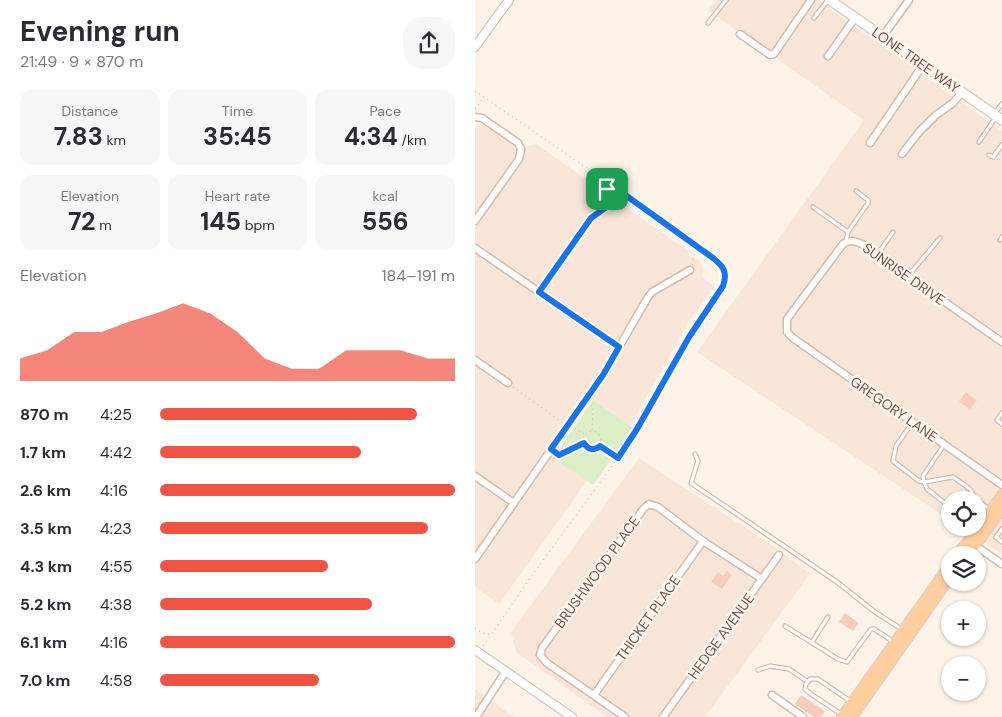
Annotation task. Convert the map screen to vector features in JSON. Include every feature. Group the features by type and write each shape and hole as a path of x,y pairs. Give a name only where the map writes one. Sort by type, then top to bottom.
{"main road":[{"name":"LONE TREE WAY","path":"829,0 997,117"},
{"path":"986,530 999,509 1002,495"},
{"path":"970,546 974,534 999,509"},
{"path":"968,546 979,536"},
{"path":"846,717 853,702 941,577"},
{"path":"846,717 941,589"}],"street":[{"path":"475,48 509,0"},
{"path":"740,34 770,55 775,54 811,0"},
{"path":"883,36 909,0"},
{"path":"827,56 855,18"},
{"path":"870,143 923,65"},
{"path":"902,154 919,132 936,115 953,103 962,92"},
{"path":"475,117 482,118 504,133 518,143 521,149 519,159 475,221"},
{"path":"539,292 591,218 605,208"},
{"name":"SUNRISE DRIVE","path":"787,332 787,319 843,244 852,240 862,244 1002,342"},
{"path":"475,248 619,347"},
{"path":"475,559 603,375 644,304 653,292 690,270"},
{"name":"GREGORY LANE","path":"787,332 912,422 1001,482"},
{"path":"475,360 508,383"},
{"path":"475,476 514,503"},
{"name":"BRUSHWOOD PLACE","path":"593,695 547,663 540,656 542,648 644,508 649,504 658,507 762,580"},
{"name":"THICKET PLACE","path":"593,695 703,540"},
{"path":"971,543 1002,564"},
{"name":"HEDGE AVENUE","path":"663,717 779,555"},
{"path":"477,651 572,717"},
{"path":"476,717 505,671"},
{"path":"593,695 625,717"},
{"path":"771,695 803,717"}],"lane":[{"path":"708,23 726,0"},
{"path":"815,18 829,0"},
{"path":"979,142 997,117 1002,104"},
{"path":"989,155 993,157 1002,145"},
{"path":"847,241 848,232 868,203 868,200 856,190"},
{"path":"813,207 848,232"},
{"path":"878,255 893,232"},
{"path":"908,276 939,238"},
{"path":"1002,413 997,420 1002,424"},
{"path":"912,422 896,446 893,461 919,481 953,478 970,491"},
{"path":"941,500 927,489 923,482 923,476 944,444"},
{"path":"695,454 698,461 691,483 837,582 875,612 903,630"},
{"path":"986,504 999,509"},
{"path":"996,537 1002,529"},
{"path":"986,530 1002,542"},
{"path":"811,642 828,617"},
{"path":"785,626 838,659 847,662 871,629 874,629 894,643"},
{"path":"758,670 770,666 789,669 808,682"},
{"path":"846,717 811,694 805,689 806,684 810,680 818,680 853,702"}],"path":[{"path":"475,91 697,246 720,264 726,278 723,286 689,337 637,429 618,458 528,581 492,634 477,651"},
{"path":"475,109 484,97"},
{"path":"605,208 607,189 610,184"},
{"path":"690,270 697,246"},
{"path":"508,383 563,423 569,424 585,435"},
{"path":"585,401 593,406 592,431"},
{"path":"587,432 598,432 601,439 600,446 594,449 587,448 583,438 587,432"},
{"path":"551,449 559,455 584,443"},
{"path":"600,446 618,458"},
{"path":"475,628 480,632 492,634"}],"shaded area":[{"path":"716,0 817,0 1002,131 1002,554 974,536 986,536 986,491 941,491 941,514 697,352 864,120 707,10"},
{"path":"479,125 485,126 513,146 515,150 536,144 688,251 689,257 699,260 702,265 702,277 714,286 687,324 630,426 583,393 543,450 587,481 499,604 475,587 475,127"},
{"path":"639,458 776,548 810,574 705,717 607,717 516,652 511,632"},
{"path":"475,689 513,717 475,717"}],"green space":[{"path":"593,400 633,428 593,485 553,458"}],"building":[{"path":"966,392 977,400 970,409 959,402"},
{"path":"727,571 732,575 722,589 711,582 718,572 723,576"},
{"path":"845,613 859,623 853,631 839,622"},
{"path":"801,695 825,711 821,717 814,717 795,704"}],"route":[{"path":"610,184 713,258 720,264 726,278 723,286 689,337 637,429 618,458 600,446 590,449 584,443 559,455 551,449 603,375 619,347 539,292 591,218 605,208 607,189 610,184"}]}
